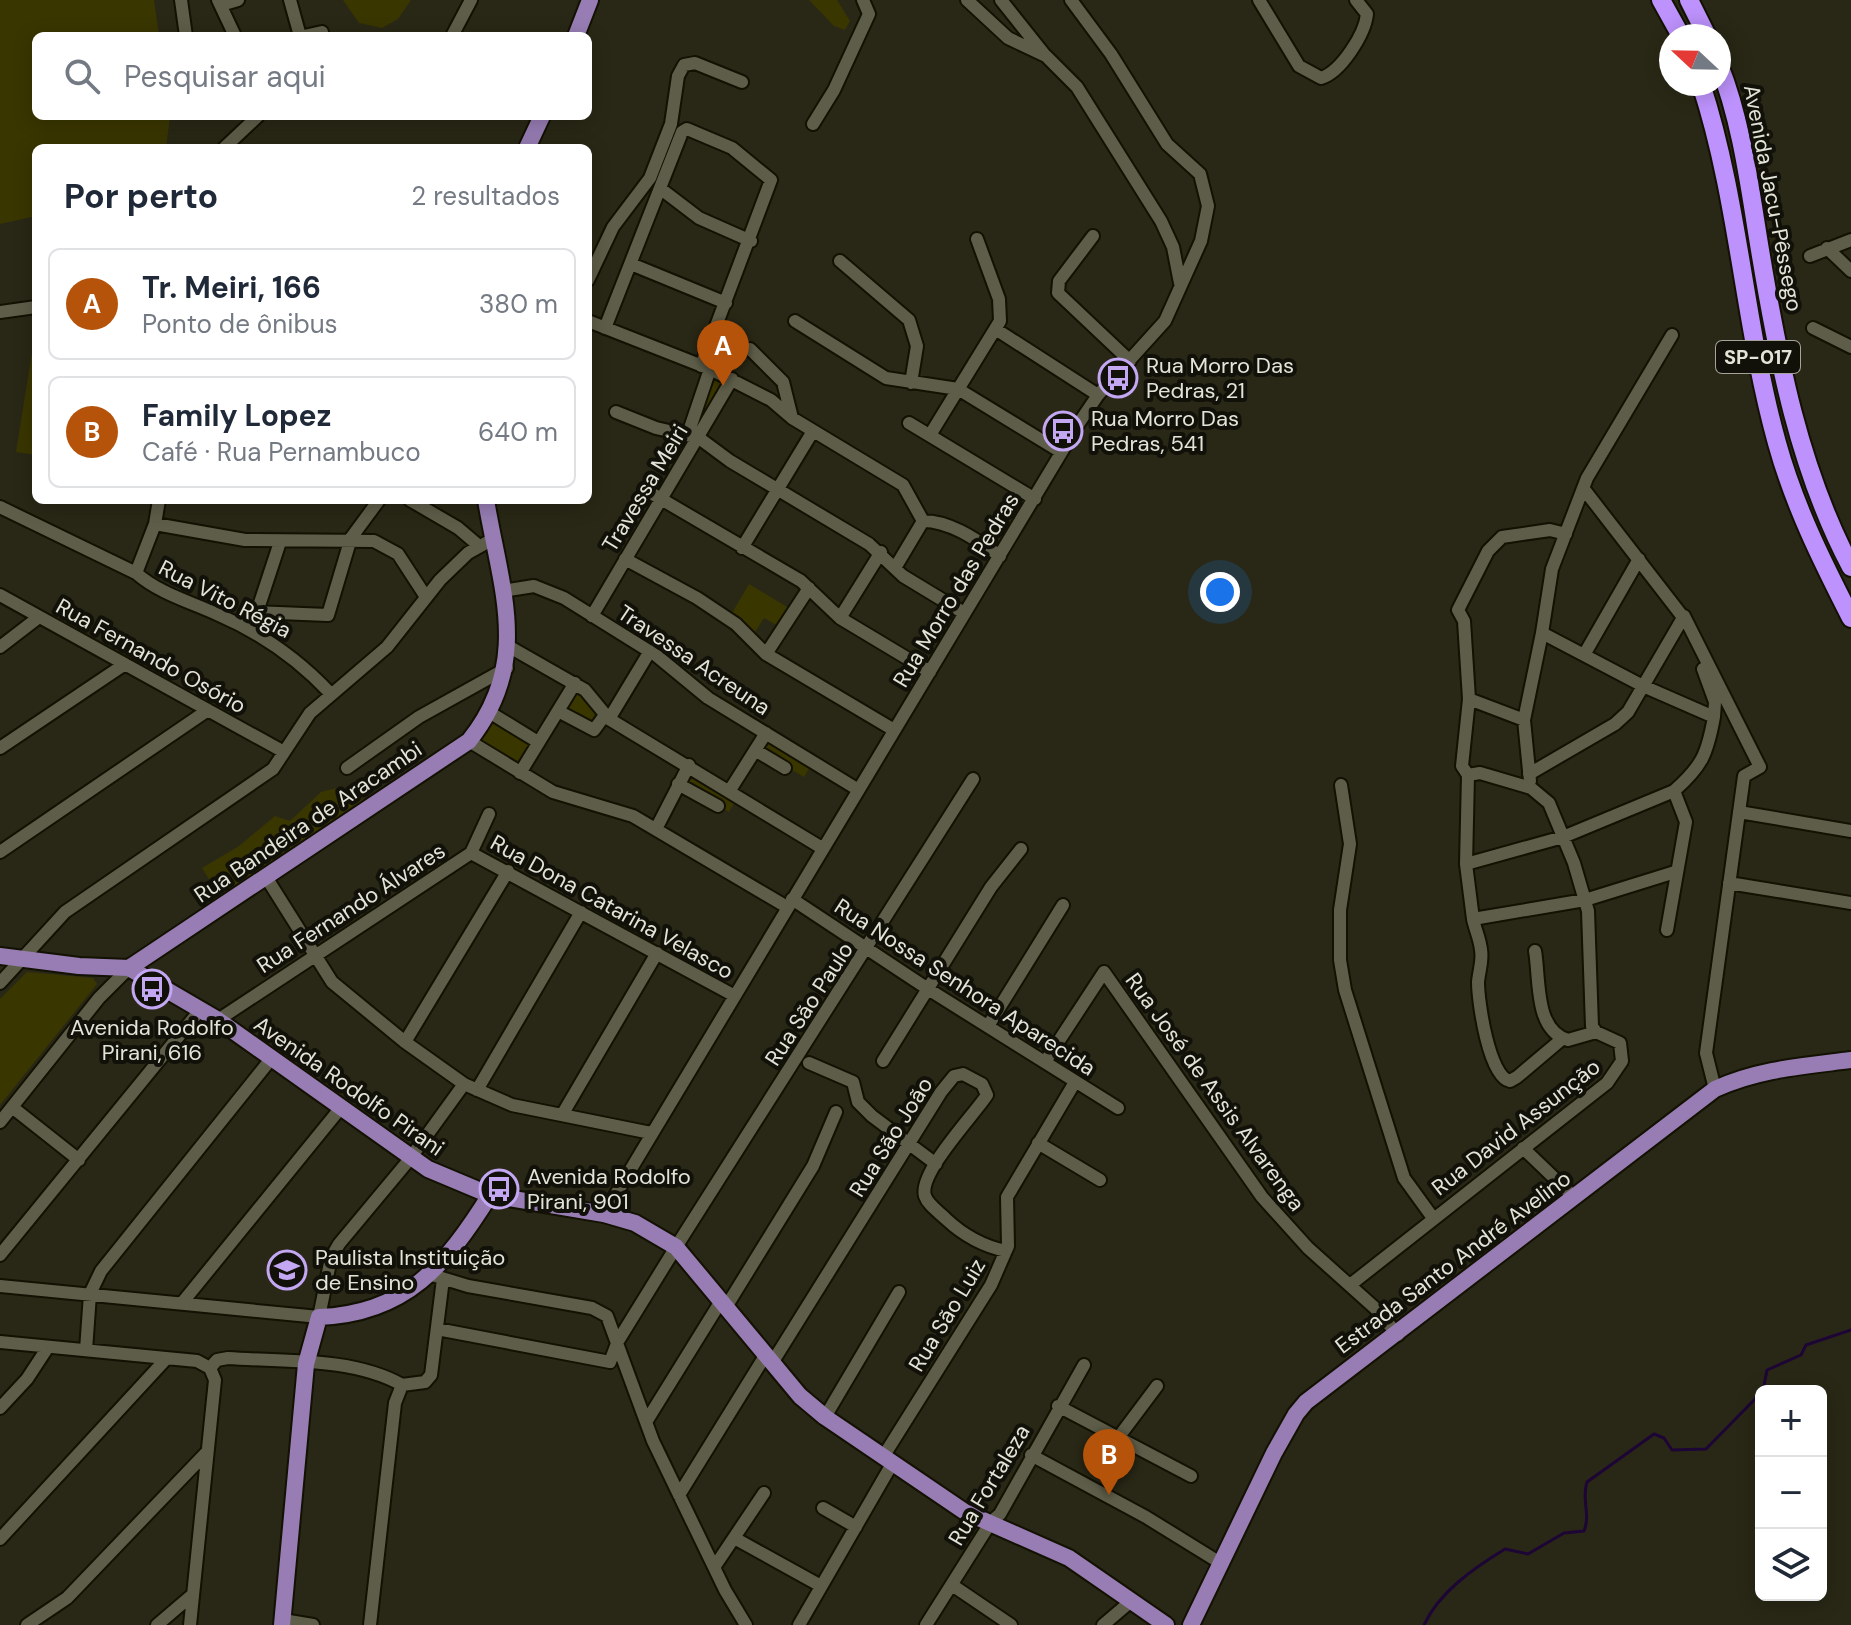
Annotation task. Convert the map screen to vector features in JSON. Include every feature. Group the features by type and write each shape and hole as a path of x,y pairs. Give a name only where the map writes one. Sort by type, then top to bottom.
{"highway":[{"path":"1661,0 1674,24"},
{"path":"1689,0 1701,24"},
{"name":"Avenida Jacu-Pêssego","path":"1704,96 1722,160 1777,443 1800,511 1851,618"},
{"name":"Avenida Jacu-Pêssego","path":"1727,96 1739,139 1781,365 1799,436 1822,507 1851,567"}],"main road":[{"path":"578,32 590,0"},
{"path":"529,144 540,120"},
{"name":"Rua Bandeira de Aracambi","path":"129,968 469,741 489,712 507,668 503,591 485,542 486,504"},
{"name":"Avenida Rodolfo Pirani","path":"0,956 129,968 218,1020 409,1160 490,1195 604,1214 652,1231 676,1247 768,1360 800,1396 825,1417 965,1512 1069,1558 1166,1625"},
{"name":"Estrada Santo André Avelino","path":"1191,1625 1296,1414 1715,1089 1739,1078 1775,1070 1851,1060"},
{"path":"282,1623 306,1364 319,1317 351,1316 381,1308 437,1277 490,1195"}],"street":[{"path":"181,0 185,32"},
{"path":"233,32 220,3 238,0"},
{"path":"290,0 301,32"},
{"path":"454,32 471,0"},
{"path":"813,124 867,20 869,10 863,0"},
{"path":"967,0 1008,38 1046,56"},
{"path":"1001,0 1046,56 1077,87 1161,221 1173,247 1180,286"},
{"name":"Rua Morro das Pedras","path":"604,1214 1061,452 1098,395 1165,321 1193,263 1207,222 1204,184 1200,174 1167,144 1111,54 1071,0"},
{"path":"1259,0 1299,66 1321,78 1336,69 1365,25 1367,14 1356,0"},
{"path":"592,272 613,227 650,178 671,124 678,76 684,65 695,63 742,82"},
{"path":"228,144 254,120"},
{"path":"605,328 684,129 732,148 771,178 706,368 694,436"},
{"path":"650,178 699,218 751,241"},
{"path":"1093,236 1059,281 1058,293 1130,361"},
{"path":"930,435 997,330 1001,310 999,299 977,239"},
{"path":"1810,256 1851,240"},
{"path":"1827,248 1851,271"},
{"path":"840,261 901,309 909,320 917,346 911,383"},
{"path":"631,264 726,303"},
{"path":"0,312 32,307"},
{"path":"795,321 886,378 911,383 936,383 958,389 1061,452"},
{"path":"592,323 732,379 771,400 792,418 903,485 923,521"},
{"path":"1813,328 1851,347"},
{"path":"997,330 1098,395"},
{"path":"1468,775 1480,773 1531,788 1524,720 1552,569 1583,488 1672,335"},
{"path":"750,349 783,382 792,418"},
{"name":"Travessa Meiri","path":"592,616 661,500 694,436 732,379"},
{"path":"616,412 656,428 694,436 881,552 895,568 964,613"},
{"path":"909,423 1035,499"},
{"path":"742,548 813,431"},
{"path":"1583,488 1684,616 1760,767 1744,776 1729,883 1706,1053 1715,1089"},
{"path":"644,489 809,588 840,618 930,672"},
{"path":"136,573 155,524 158,504"},
{"path":"245,627 250,613 328,615 351,538 376,504"},
{"path":"0,983 65,912 266,775 301,723 330,693 387,647 426,597 485,542 417,504"},
{"name":"Rua Vito Régia","path":"0,507 136,573 152,587 245,627 293,657 330,693"},
{"path":"923,521 937,522 964,534 1000,556"},
{"path":"895,568 923,521"},
{"path":"155,524 245,540 280,542 351,538 386,545 406,564 426,597"},
{"path":"1566,534 1550,530 1502,537 1488,551 1458,610 1464,621 1469,699 1462,766 1468,775 1466,864 1473,919 1482,952 1478,984 1486,1033 1495,1068 1502,1078 1510,1081 1517,1077 1562,1039 1576,1040 1596,1032"},
{"path":"257,612 280,542"},
{"path":"840,618 881,552"},
{"path":"625,559 674,584 736,624 766,654 894,730"},
{"path":"1584,655 1639,559"},
{"name":"Travessa Acreuna","path":"503,591 544,588 650,651 708,698 857,789"},
{"path":"766,654 809,588"},
{"name":"Rua Fernando Osório","path":"0,595 284,752"},
{"path":"1529,774 1615,724 1628,712 1684,616"},
{"path":"1466,864 1563,837 1674,791 1699,768 1709,746 1715,702 1684,616"},
{"path":"0,647 39,617"},
{"path":"1542,633 1643,686 1714,717"},
{"path":"508,646 575,683 607,717 822,848"},
{"path":"558,711 593,730 607,717 650,651"},
{"path":"0,748 125,664"},
{"path":"347,768 419,717 507,668"},
{"path":"520,773 575,683"},
{"path":"1469,699 1524,720"},
{"path":"0,852 208,710"},
{"path":"489,712 538,742"},
{"path":"730,790 766,733"},
{"name":"Rua Nossa Senhora Aparecida","path":"469,741 565,797 619,811 790,903 1118,1108"},
{"path":"755,750 785,768"},
{"path":"656,829 689,765"},
{"name":"Rua São Paulo","path":"437,1329 610,1362 618,1341 676,1247 868,949 973,779"},
{"path":"678,784 718,806"},
{"path":"1341,785 1350,844 1340,910 1340,960 1345,990 1404,1178 1433,1218"},
{"name":"Rua David Assunção","path":"1350,1285 1619,1070 1623,1054 1620,1043 1596,1032 1592,1026 1585,900 1549,803 1531,788"},
{"path":"1667,930 1686,822 1674,791"},
{"path":"1739,812 1851,831"},
{"name":"Rua Fernando Álvares","path":"218,1020 471,853 489,814"},
{"path":"883,1061 991,887 1021,849"},
{"name":"Rua Dona Catarina Velasco","path":"471,853 733,995"},
{"path":"405,1042 508,871"},
{"path":"1473,919 1585,900 1675,872"},
{"path":"266,877 314,956 344,995 470,1087 512,1105 651,1133"},
{"path":"1729,883 1851,903"},
{"path":"988,1026 1063,905"},
{"path":"0,1286 319,1317 331,1258 339,1244 470,1087 581,912"},
{"path":"1535,951 1543,1013 1562,1039"},
{"path":"562,1115 657,953"},
{"name":"Rua Bandeira de Aracambi","path":"0,1122 99,998 129,968"},
{"name":"Rua José de Assis Alvarenga","path":"1045,1062 1104,972 1262,1197 1308,1248 1350,1285 1398,1335"},
{"path":"0,1255 201,1009"},
{"path":"86,1350 90,1294 110,1259 271,1059"},
{"path":"809,1063 853,1082 858,1102 936,1164"},
{"name":"Rua São João","path":"679,1495 954,1076 963,1074 982,1084 987,1095 936,1164 924,1189 925,1198 959,1231 980,1243 1006,1251"},
{"name":"Rua São Luiz","path":"799,1625 856,1527 888,1460 984,1299 1006,1251 1009,1234 1005,1201 1075,1082"},
{"path":"12,1107 79,1160"},
{"path":"182,1303 339,1110"},
{"path":"646,1422 818,1156 836,1112"},
{"path":"1038,1143 1100,1180"},
{"path":"1523,1148 1575,1198"},
{"path":"210,1368 217,1360 228,1358 353,1369 402,1385 428,1380 437,1329 437,1277 592,1308 607,1316 646,1422 679,1495 746,1625"},
{"path":"825,1417 899,1292"},
{"path":"0,1342 197,1361 210,1368 215,1380 190,1625"},
{"path":"0,1408 27,1379 48,1347"},
{"path":"0,1539 166,1359"},
{"name":"Rua Fortaleza","path":"926,1625 991,1522 1000,1514 1058,1406 1084,1365"},
{"path":"370,1625 395,1403 402,1385"},
{"path":"1118,1438 1157,1386"},
{"path":"1058,1406 1191,1476"},
{"path":"27,1625 67,1598 207,1452"},
{"path":"1031,1455 1146,1517 1222,1564"},
{"path":"715,1566 764,1493"},
{"path":"823,1508 856,1527"},
{"path":"736,1539 821,1586"},
{"path":"952,1585 1009,1625"},
{"path":"157,1625 191,1596"},
{"path":"1103,1625 1130,1602"},
{"path":"282,1623 313,1625"}],"shaded area":[{"path":"0,0 154,0 158,32 32,32 32,120 170,120 166,144 32,144 32,217 0,224"},
{"path":"343,0 411,0 398,19 382,28 359,23"},
{"path":"809,0 837,0 850,21 845,30 834,26"},
{"path":"32,353 32,454 16,452"},
{"path":"712,375 725,383 702,429 694,425"},
{"path":"749,584 792,610 780,627 764,618 753,635 732,613"},
{"path":"573,689 588,697 600,714 594,727 562,709"},
{"path":"493,721 529,741 533,747 520,766 481,740"},
{"path":"763,737 811,765 804,777 756,749"},
{"path":"689,772 736,800 729,812 682,784"},
{"path":"337,788 358,794 365,802 219,895 202,868 239,846 275,816 290,821 321,792"},
{"path":"27,972 93,978 97,984 0,1105 0,999"}],"waterway":[{"path":"1764,1385 1767,1370 1801,1355 1806,1345 1851,1330"},
{"path":"1424,1625 1448,1591 1505,1549 1528,1554 1564,1533 1584,1531 1587,1482 1654,1434 1664,1438 1672,1450 1706,1449 1755,1399"}],"place":[{"name":"Rua Morro Das Pedras, 21","path":"1118,378"},
{"name":"Tr. Meiri, 166","path":"723,386"},
{"name":"Rua Morro Das Pedras, 541","path":"1063,431"},
{"name":"Avenida Rodolfo Pirani, 616","path":"152,989"},
{"name":"Avenida Rodolfo Pirani, 901","path":"499,1189"},
{"name":"Paulista Instituição de Ensino","path":"287,1270"},
{"name":"Family Lopez","path":"1109,1495"}]}
